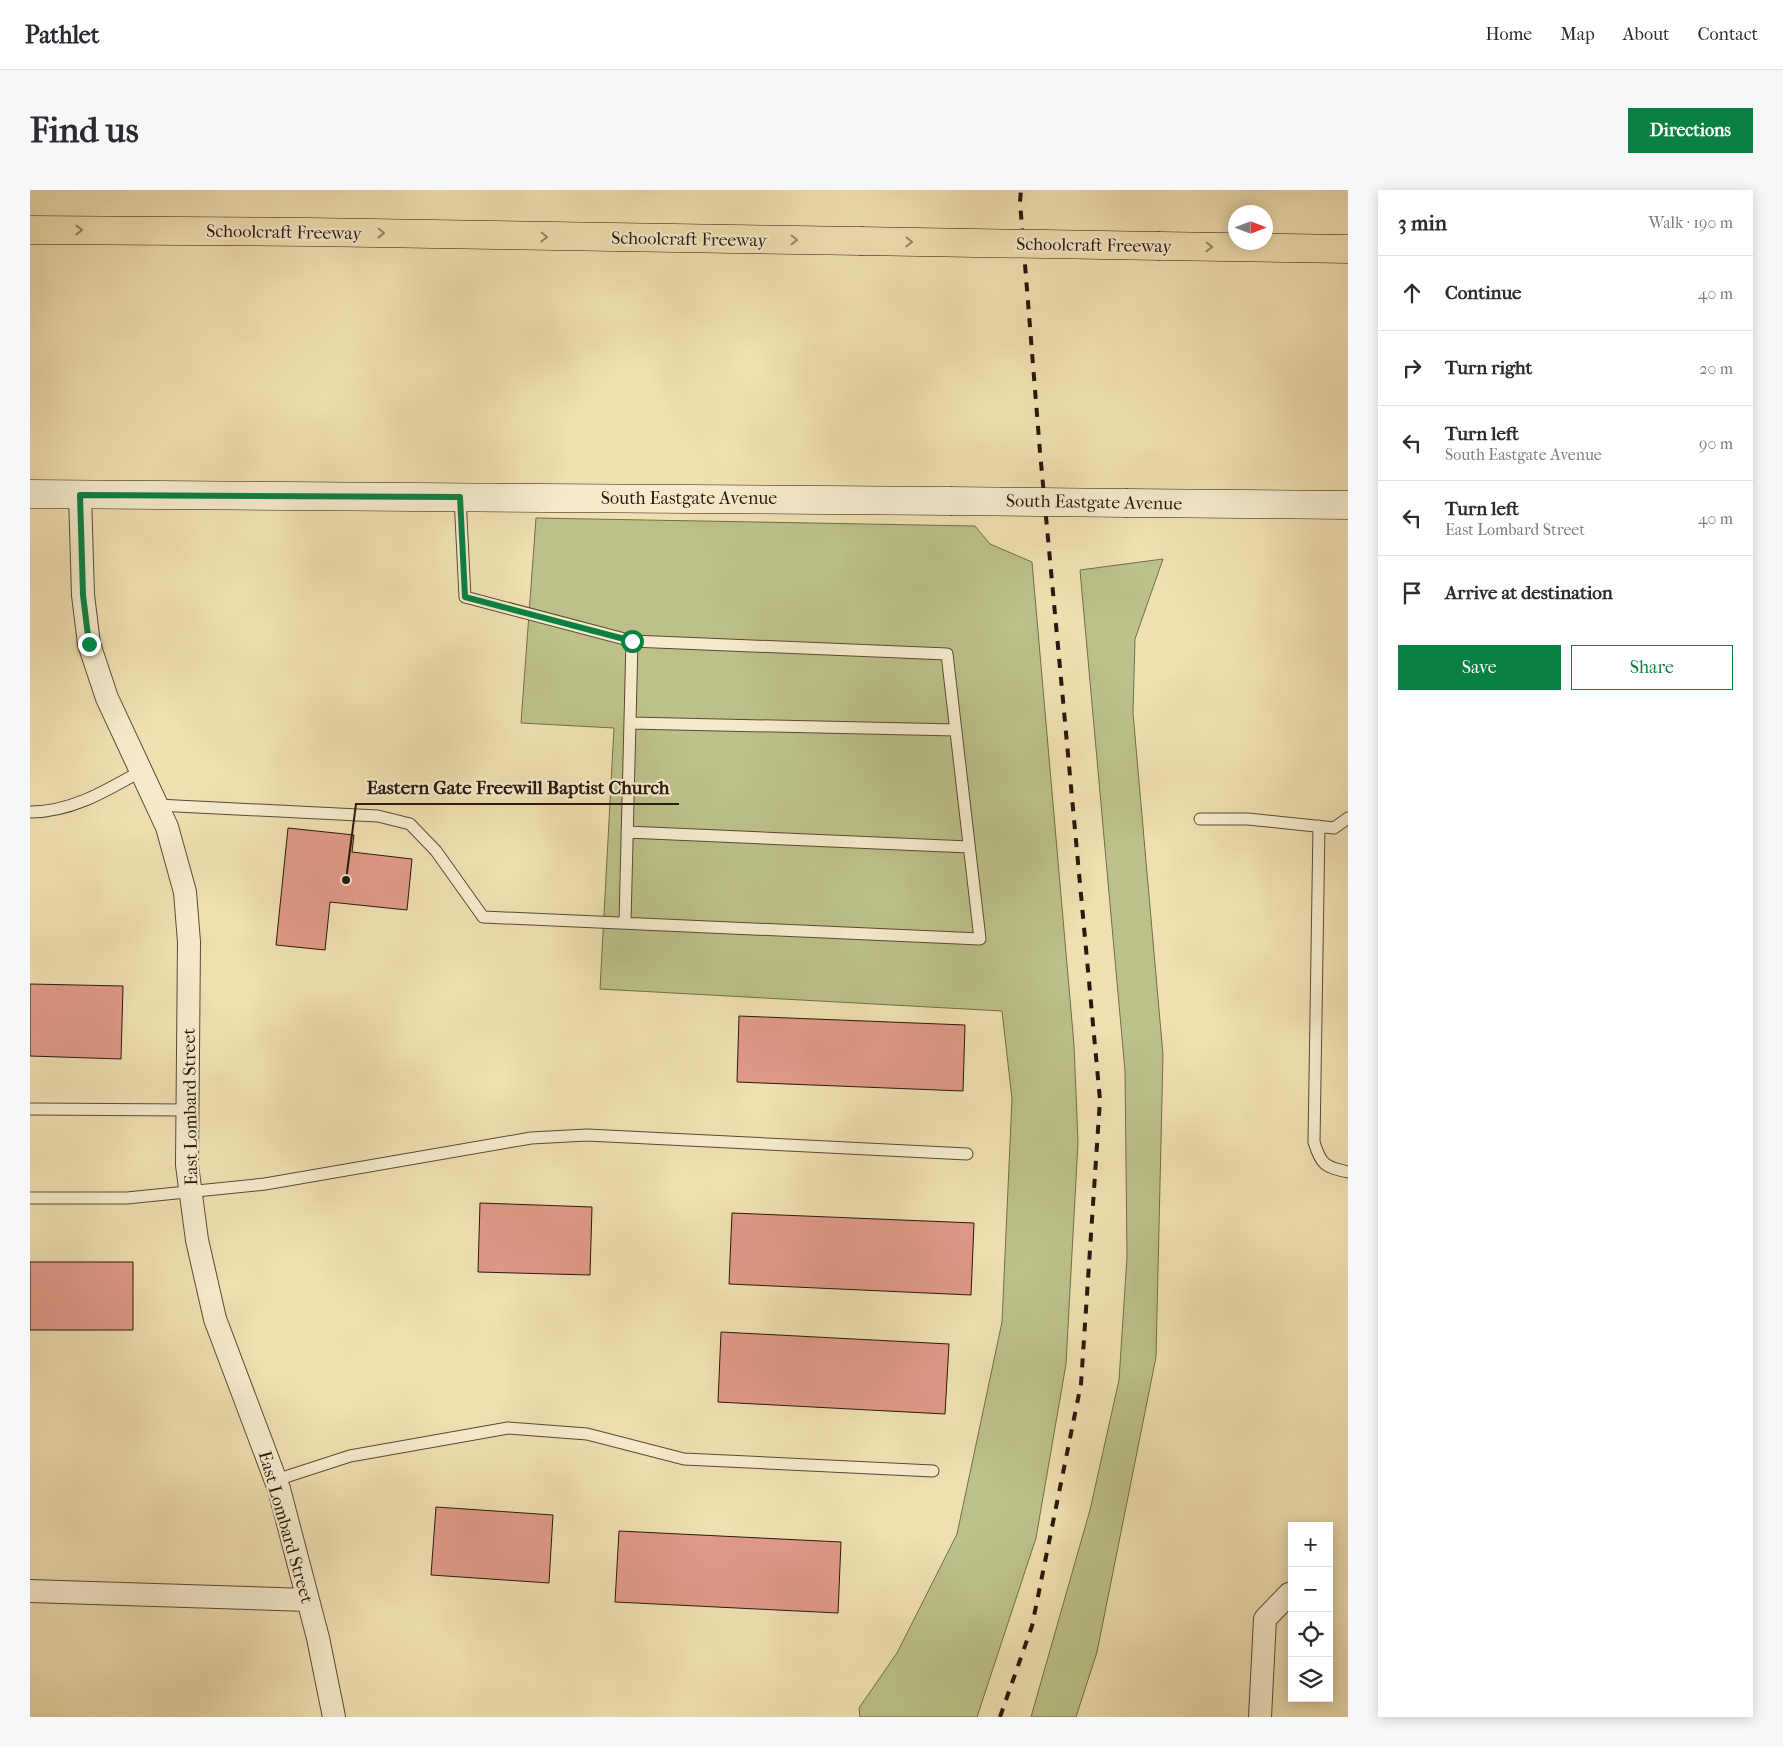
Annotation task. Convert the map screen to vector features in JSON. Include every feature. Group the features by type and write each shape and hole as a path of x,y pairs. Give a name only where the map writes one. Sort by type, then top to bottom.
{"highway":[{"name":"Schoolcraft Freeway","path":"30,230 320,232 1348,249"}],"street":[{"name":"South Eastgate Avenue","path":"30,494 1348,505"},
{"name":"East Lombard Street","path":"80,495 83,595 89,644 107,698 167,827 185,892 189,942 187,1165 197,1240 215,1319 276,1480 318,1638 334,1717"},
{"path":"30,1591 308,1600"},
{"path":"1260,1717 1265,1619 1288,1595"}],"lane":[{"path":"157,805 378,816 410,824 436,851 483,917 980,939 947,654 632,641 465,597 460,497"},
{"path":"625,922 632,641"},
{"path":"630,723 956,730"},
{"path":"30,812 48,812 95,797 141,771"},
{"path":"1200,819 1248,819 1334,828 1348,818"},
{"path":"1319,826 1314,1142 1320,1160 1333,1169 1348,1172"},
{"path":"627,832 969,847"},
{"path":"30,1109 188,1110"},
{"path":"30,1198 127,1198 265,1184 531,1138 587,1135 967,1154"},
{"path":"276,1480 350,1456 508,1428 587,1434 684,1459 934,1471"}],"green space":[{"path":"536,518 975,526 990,544 1032,562 1074,1045 1078,1142 1066,1364 1036,1538 977,1717 860,1717 859,1708 897,1653 957,1534 1002,1322 1012,1099 1002,1011 600,989 614,728 521,723"},
{"path":"1163,559 1135,639 1133,713 1163,1055 1156,1357 1097,1652 1076,1717 1031,1717 1090,1510 1119,1380 1127,1257 1125,1071 1080,570"}],"building":[{"path":"288,828 354,835 352,852 412,859 407,910 330,902 325,950 276,945"},
{"path":"30,984 123,986 121,1059 30,1056"},
{"path":"739,1016 965,1025 963,1091 737,1082"},
{"path":"480,1203 592,1207 590,1275 478,1272"},
{"path":"732,1213 974,1223 971,1295 729,1284"},
{"path":"30,1262 133,1262 133,1330 30,1330"},
{"path":"721,1332 949,1344 945,1414 718,1402"},
{"path":"436,1507 553,1515 549,1583 431,1575"},
{"path":"619,1531 841,1542 838,1613 615,1602"}],"railway":[{"path":"1000,1717 1032,1626 1081,1384 1100,1100 1040,452 1020,202 1021,190"}],"place":[{"name":"Eastern Gate Freewill Baptist Church","path":"346,880"}],"route":[{"path":"89,644 83,595 80,495 460,497 465,597 632,641"}]}
